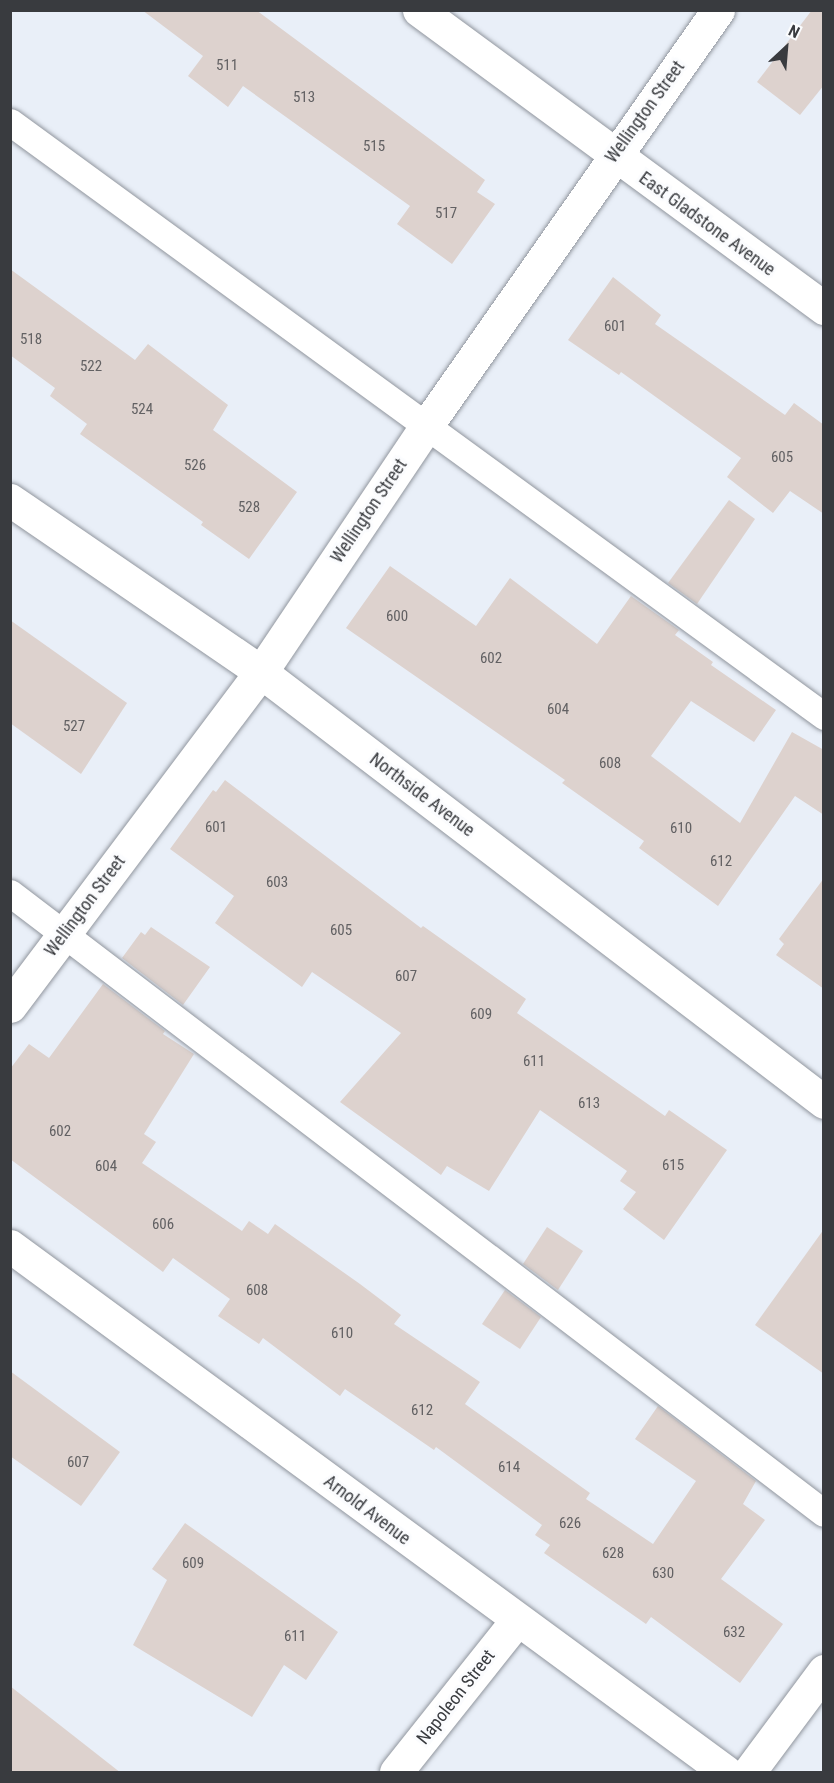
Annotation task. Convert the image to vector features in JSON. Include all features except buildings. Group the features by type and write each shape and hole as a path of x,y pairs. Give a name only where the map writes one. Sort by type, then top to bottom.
{"street":[{"name":"East Gladstone Avenue","path":"419,10 613,156 824,308"},
{"name":"Wellington Street","path":"10,1006 261,672 427,425 613,156 718,10"},
{"name":"Northside Avenue","path":"10,500 261,672 824,1102"},
{"name":"Arnold Avenue","path":"10,1246 516,1621 726,1773"},
{"name":"Napoleon Street","path":"396,1773 516,1621"},
{"path":"749,1773 824,1671"}],"lane":[{"path":"10,122 824,716"},
{"path":"10,893 824,1513"}]}
